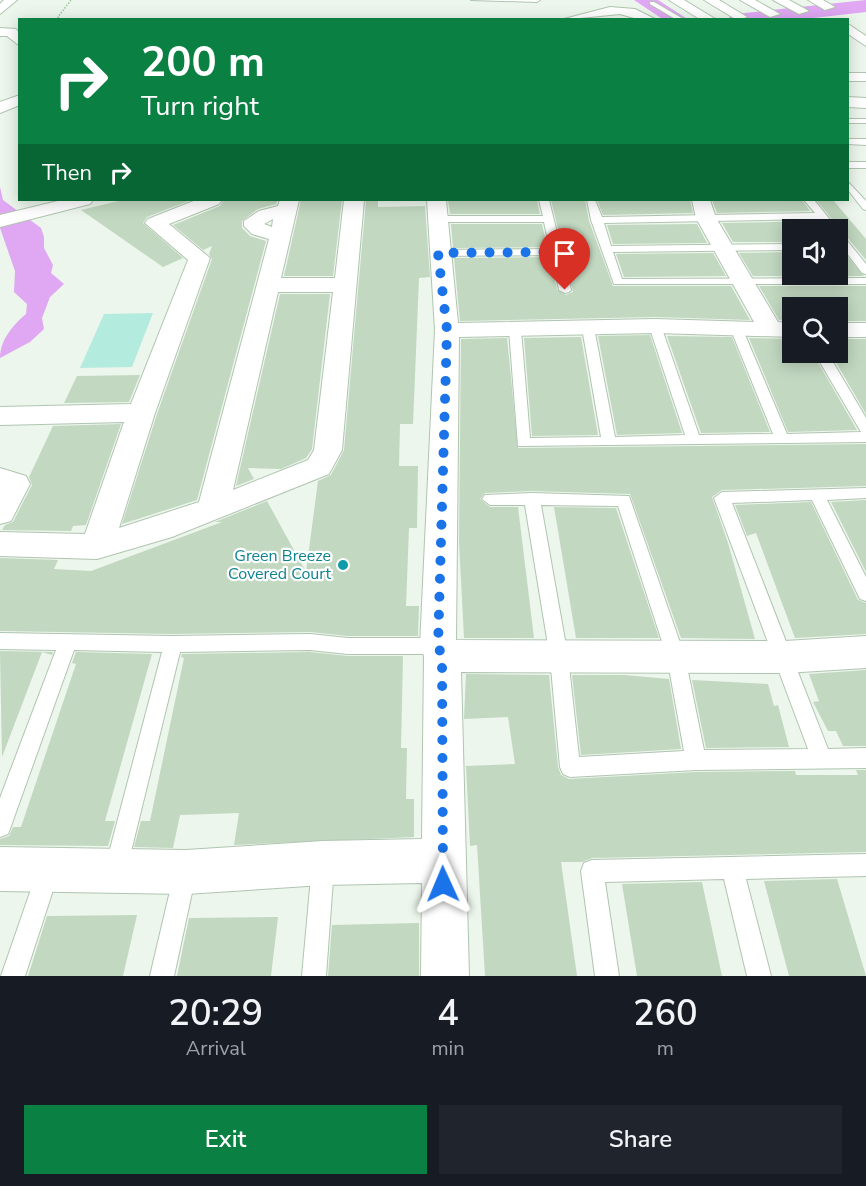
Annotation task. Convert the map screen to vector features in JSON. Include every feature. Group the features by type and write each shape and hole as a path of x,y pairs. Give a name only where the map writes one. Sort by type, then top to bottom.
{"street":[{"path":"0,10 11,0"},
{"path":"675,0 709,18"},
{"path":"710,0 741,17 732,18"},
{"path":"746,0 774,14"},
{"path":"779,0 802,11"},
{"path":"814,0 831,13"},
{"path":"595,17 632,10 647,18"},
{"path":"849,29 865,41"},
{"path":"0,32 11,32 18,40"},
{"path":"849,40 865,41"},
{"path":"849,77 866,77"},
{"path":"849,102 865,103"},
{"path":"0,221 77,201"},
{"path":"97,547 141,413 199,258 155,223 210,201"},
{"path":"0,544 97,547 127,540 319,467 328,450 354,201"},
{"path":"213,509 287,205"},
{"path":"437,209 438,253 447,330 440,651 445,976"},
{"path":"704,209 744,283 782,330"},
{"path":"267,285 345,285"},
{"path":"447,330 655,326 782,330"},
{"path":"848,330 866,330"},
{"path":"0,416 141,413"},
{"path":"0,479 7,479 15,484 0,513"},
{"path":"440,651 559,657 785,657 866,652"},
{"path":"0,869 116,869 186,872 323,863 442,861"}],"lane":[{"path":"474,0 537,0"},
{"path":"652,3 678,18"},
{"path":"849,121 866,121"},
{"path":"849,142 866,142"},
{"path":"849,165 866,165"},
{"path":"849,187 866,189"},
{"path":"849,187 866,207"},
{"path":"544,201 558,252 565,290"},
{"path":"591,201 618,282 866,281"},
{"path":"809,201 825,219"},
{"path":"437,209 549,219"},
{"path":"596,220 704,209 823,216"},
{"path":"606,249 782,247"},
{"path":"438,253 558,252"},
{"path":"848,252 866,271"},
{"path":"655,326 693,439"},
{"path":"588,328 609,441"},
{"path":"515,330 523,443 866,438"},
{"path":"738,330 782,438"},
{"path":"827,363 866,429"},
{"path":"822,760 785,657 722,498 866,494"},
{"path":"817,495 866,594"},
{"path":"490,499 624,500 676,657 696,760"},
{"path":"532,499 559,657 570,767 696,760 866,758"},
{"path":"0,641 67,644 310,642 440,651"},
{"path":"0,826 67,644"},
{"path":"116,869 173,644"},
{"path":"314,976 323,863"},
{"path":"608,976 592,872 866,865"},
{"path":"732,868 759,976"},
{"path":"13,976 49,869"},
{"path":"162,976 186,872"}],"path":[{"path":"60,18 58,16 71,1"}],"shaded area":[{"path":"0,187 3,200 41,228 44,248 53,265 51,273 64,284 50,297 42,318 44,329 30,342 0,358 5,339 26,314 27,304 14,292 15,271 0,228"},
{"path":"153,313 132,367 80,368 104,314"}],"building":[{"path":"119,201 188,201 147,217 143,223 183,258 163,267 81,210"},
{"path":"223,201 278,201 276,204 258,209 242,221 242,228 250,236 266,241 197,500 122,524 157,414 212,259 209,254 212,246 203,250 173,225 220,206"},
{"path":"301,201 342,201 333,276 284,276"},
{"path":"366,201 378,201 378,207 425,206 430,277 419,278 413,424 400,424 399,466 418,466 417,528 409,528 406,606 419,606 418,636 348,636 310,632 173,634 0,631 0,558 58,560 54,569 91,571 222,522 215,522 267,501 306,572 318,481 331,475 344,450"},
{"path":"448,201 537,201 540,214 450,214"},
{"path":"551,201 585,201 589,221 613,286 731,286 750,320 655,317 460,321 454,258 550,257 557,290 566,295 573,292"},
{"path":"597,201 690,201 693,213 603,215"},
{"path":"712,201 803,201 810,211 717,213"},
{"path":"817,201 834,201 866,239 866,260 848,238 848,219 832,219"},
{"path":"782,222 782,242 733,242 722,223"},
{"path":"451,224 542,224 547,247 453,248"},
{"path":"697,224 707,243 613,244 607,225"},
{"path":"782,252 782,276 753,276 739,253"},
{"path":"713,253 726,276 624,277 616,254"},
{"path":"848,257 864,276 848,276"},
{"path":"759,286 866,286 866,321 848,321 848,297 782,297 782,320 779,320"},
{"path":"280,294 330,294 312,449 306,458 281,469 248,468 254,479 236,486"},
{"path":"650,335 682,433 617,435 598,336"},
{"path":"667,336 732,337 770,432 701,433"},
{"path":"581,337 598,435 532,436 524,338"},
{"path":"507,338 518,448 866,444 866,486 722,490 712,497 728,543 755,639 681,638 630,494 532,491 485,493 480,499 490,507 518,507 534,638 464,638 459,542 461,339"},
{"path":"749,338 782,339 782,363 818,363 857,430 788,432"},
{"path":"848,339 866,339 866,414 836,363 848,363"},
{"path":"140,375 129,402 64,403 77,376"},
{"path":"121,424 86,525 73,526 71,531 2,530 5,525 13,522 32,485 29,477 53,426"},
{"path":"866,500 866,572 831,502"},
{"path":"811,502 858,600 866,603 866,634 795,638 756,533 747,536 735,505"},
{"path":"554,507 616,508 659,638 576,638"},
{"path":"0,651 53,652 52,655 42,652 2,757"},
{"path":"76,652 152,654 105,821 115,821 108,846 0,845 0,839 9,836 13,827 21,827 76,664 72,663"},
{"path":"310,652 348,656 403,656 401,748 407,748 406,799 414,799 414,837 234,845 239,813 180,815 173,848 134,847 141,821 150,821 184,658 181,657 182,654"},
{"path":"866,670 866,746 843,746 836,731 828,731 813,702 819,701 809,674"},
{"path":"466,674 549,675 558,767 561,775 569,779 696,772 795,771 796,775 858,775 856,770 866,770 866,852 592,858 582,862 561,862 577,976 485,976 477,845 470,846 466,766 515,764 508,717 464,719"},
{"path":"572,675 624,675 669,679 681,749 581,755"},
{"path":"692,680 768,684 774,706 778,705 789,747 706,748"},
{"path":"837,879 866,976 789,976 764,881"},
{"path":"702,882 722,976 637,976 622,884"},
{"path":"137,915 123,976 28,976 47,916"},
{"path":"278,917 271,976 177,976 189,918"},
{"path":"419,923 419,976 328,976 332,925"}],"waterway":[{"path":"644,0 676,18"},
{"path":"754,18 866,6"}],"place":[{"name":"Green Breeze Covered Court","path":"343,565"}],"route":[{"path":"443,884 442,656 438,646 447,330 438,253 558,252 565,290"}]}
